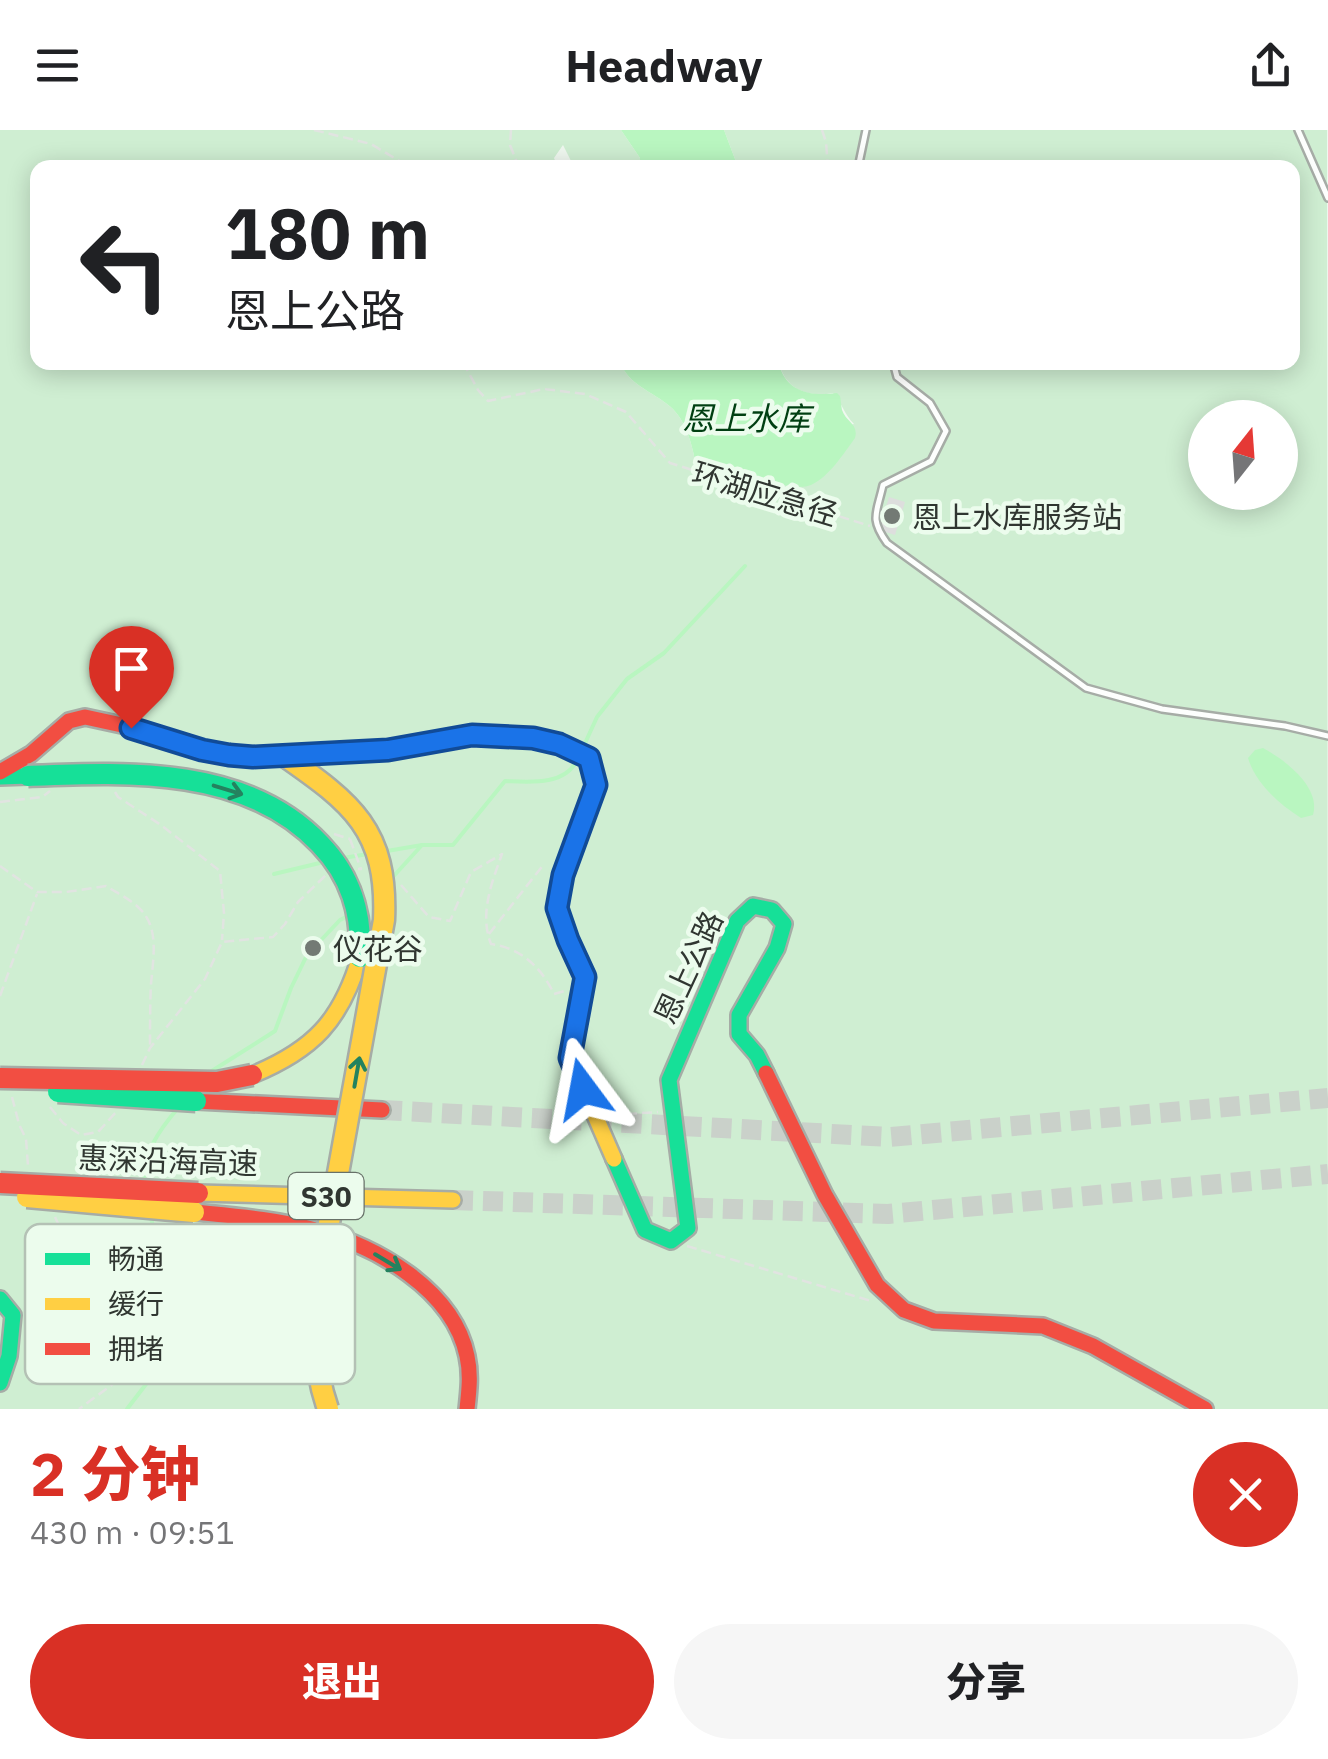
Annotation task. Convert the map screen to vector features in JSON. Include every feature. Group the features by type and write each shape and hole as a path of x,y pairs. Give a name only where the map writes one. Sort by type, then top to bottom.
{"main road":[{"path":"0,774 31,754 69,721 85,718 229,755 388,750 472,735 533,738 559,744 589,758 596,785 563,875 557,908 585,977 570,1058 646,1230 672,1242"},
{"path":"283,755 338,794 352,809 375,842 386,882 384,920 329,1224"},
{"path":"0,774 126,773 184,779 242,794 286,813 316,836 347,880 362,934 356,977 329,1026 305,1050 275,1067 217,1082 0,1078"},
{"name":"恩上公路","path":"672,1242 688,1228 669,1080 737,921 753,906 772,910 784,924 777,948 739,1015 739,1034 756,1055 825,1195 877,1285 904,1310 934,1321 1044,1326 1093,1346 1205,1409"},
{"name":"惠深沿海高速","path":"0,1088 382,1110"},
{"name":"惠深沿海高速","path":"0,1182 196,1202 454,1200"},
{"path":"0,1194 196,1202 288,1224"},
{"path":"355,1244 395,1266 431,1294 458,1326 468,1351 468,1409"},
{"path":"0,1298 13,1315 10,1356 0,1383"},
{"path":"318,1384 328,1409"}],"lane":[{"path":"860,160 866,130"},
{"path":"1298,130 1328,198"},
{"path":"895,370 897,377 930,403 946,431 931,461 883,485 876,528 886,543 1086,688 1162,709 1328,736"}],"path":[{"path":"314,130 371,144 398,160"},
{"path":"512,130 510,146 516,160"},
{"path":"822,130 827,160"},
{"name":"环湖应急径","path":"467,370 488,402 544,390 585,394 626,412 670,463 876,528"},
{"path":"109,782 118,797 220,871 222,942"},
{"path":"0,802 42,797 52,790"},
{"path":"332,833 350,839"},
{"path":"399,882 429,918 450,921 471,872 502,854 488,896 491,944 512,947 524,956 545,976 554,994 570,990"},
{"path":"488,936 544,864"},
{"path":"0,866 37,892 106,886 138,906 153,937 150,1048"},
{"path":"0,996 37,892"},
{"path":"597,1120 616,1113 645,1111 674,1118"},
{"path":"672,1242 878,1303"}],"shaded area":[{"path":"0,130 621,130 640,160 570,160 563,145 555,160 30,160 30,370 624,370 678,415 695,460 854,424 833,393 799,390 781,370 1300,370 1300,160 735,160 724,130 1327,130 1328,1409 0,1409"}],"water":[{"path":"621,130 724,130 735,160 640,160"},
{"name":"恩上水库","path":"781,370 800,390 837,393 844,414 855,429 855,438 836,464 811,485 772,483 695,460 678,415 624,371"},
{"path":"1263,748 1291,767 1306,785 1312,794 1313,815 1301,818 1262,785 1248,758"}],"building":[{"name":"恩上水库服务站","path":"889,497 905,502 895,535 879,530"}],"waterway":[{"path":"581,752 597,717 627,679 664,653 745,566"},
{"path":"391,879 422,845 453,845 505,781 555,778 577,760"},
{"path":"387,851 422,845"},
{"path":"343,858 368,854"},
{"path":"274,874 328,861"},
{"path":"207,1074 275,1031 307,955 340,920 352,914"},
{"path":"145,1183 149,1153 178,1108"},
{"path":"151,1217 152,1224"},
{"path":"127,1409 146,1384"}],"tunnel":[{"path":"382,1110 890,1137 1328,1098"},
{"path":"453,1200 888,1214 1328,1174"}],"traffic: fast":[{"path":"28,776 105,774 184,779 258,800 291,819 320,844 340,869 356,910 360,957"},
{"path":"0,777 28,776"},
{"path":"614,1159 645,1230 671,1241 688,1228 669,1080 737,921 753,906 772,910 784,924 777,948 739,1015 739,1034 766,1073"},
{"path":"58,1092 196,1101"},
{"path":"0,1299 13,1315 9,1356 0,1383"}],"traffic: slow":[{"path":"283,755 328,788 361,822 380,863 384,889 384,920 329,1224"},
{"path":"594,777 596,785 563,875 557,908 585,977 570,1058 614,1159"},
{"path":"252,1075 292,1055 322,1031 344,999 360,957"},
{"path":"198,1193 453,1200"},
{"path":"27,1197 194,1212"},
{"path":"322,1384 328,1409"}],"traffic: jam":[{"path":"0,772 31,754 69,721 85,717 202,750 253,757 388,750 472,735 533,738 559,744 589,758 594,777"},
{"path":"766,1073 825,1195 877,1285 904,1310 934,1321 1043,1326 1093,1346 1205,1409"},
{"path":"0,1078 217,1082 252,1075"},
{"path":"196,1101 382,1110"},
{"path":"0,1183 198,1193"},
{"path":"194,1212 285,1224"},
{"path":"355,1244 409,1274 446,1310 467,1356 467,1409"}],"place":[{"name":"恩上水库服务站","path":"892,516"},
{"name":"仪花谷","path":"313,948"}],"route":[{"path":"131,728 202,750 253,757 388,750 472,735 533,738 559,744 589,758 596,785 563,875 557,908 585,977 570,1058 583,1089"}]}
